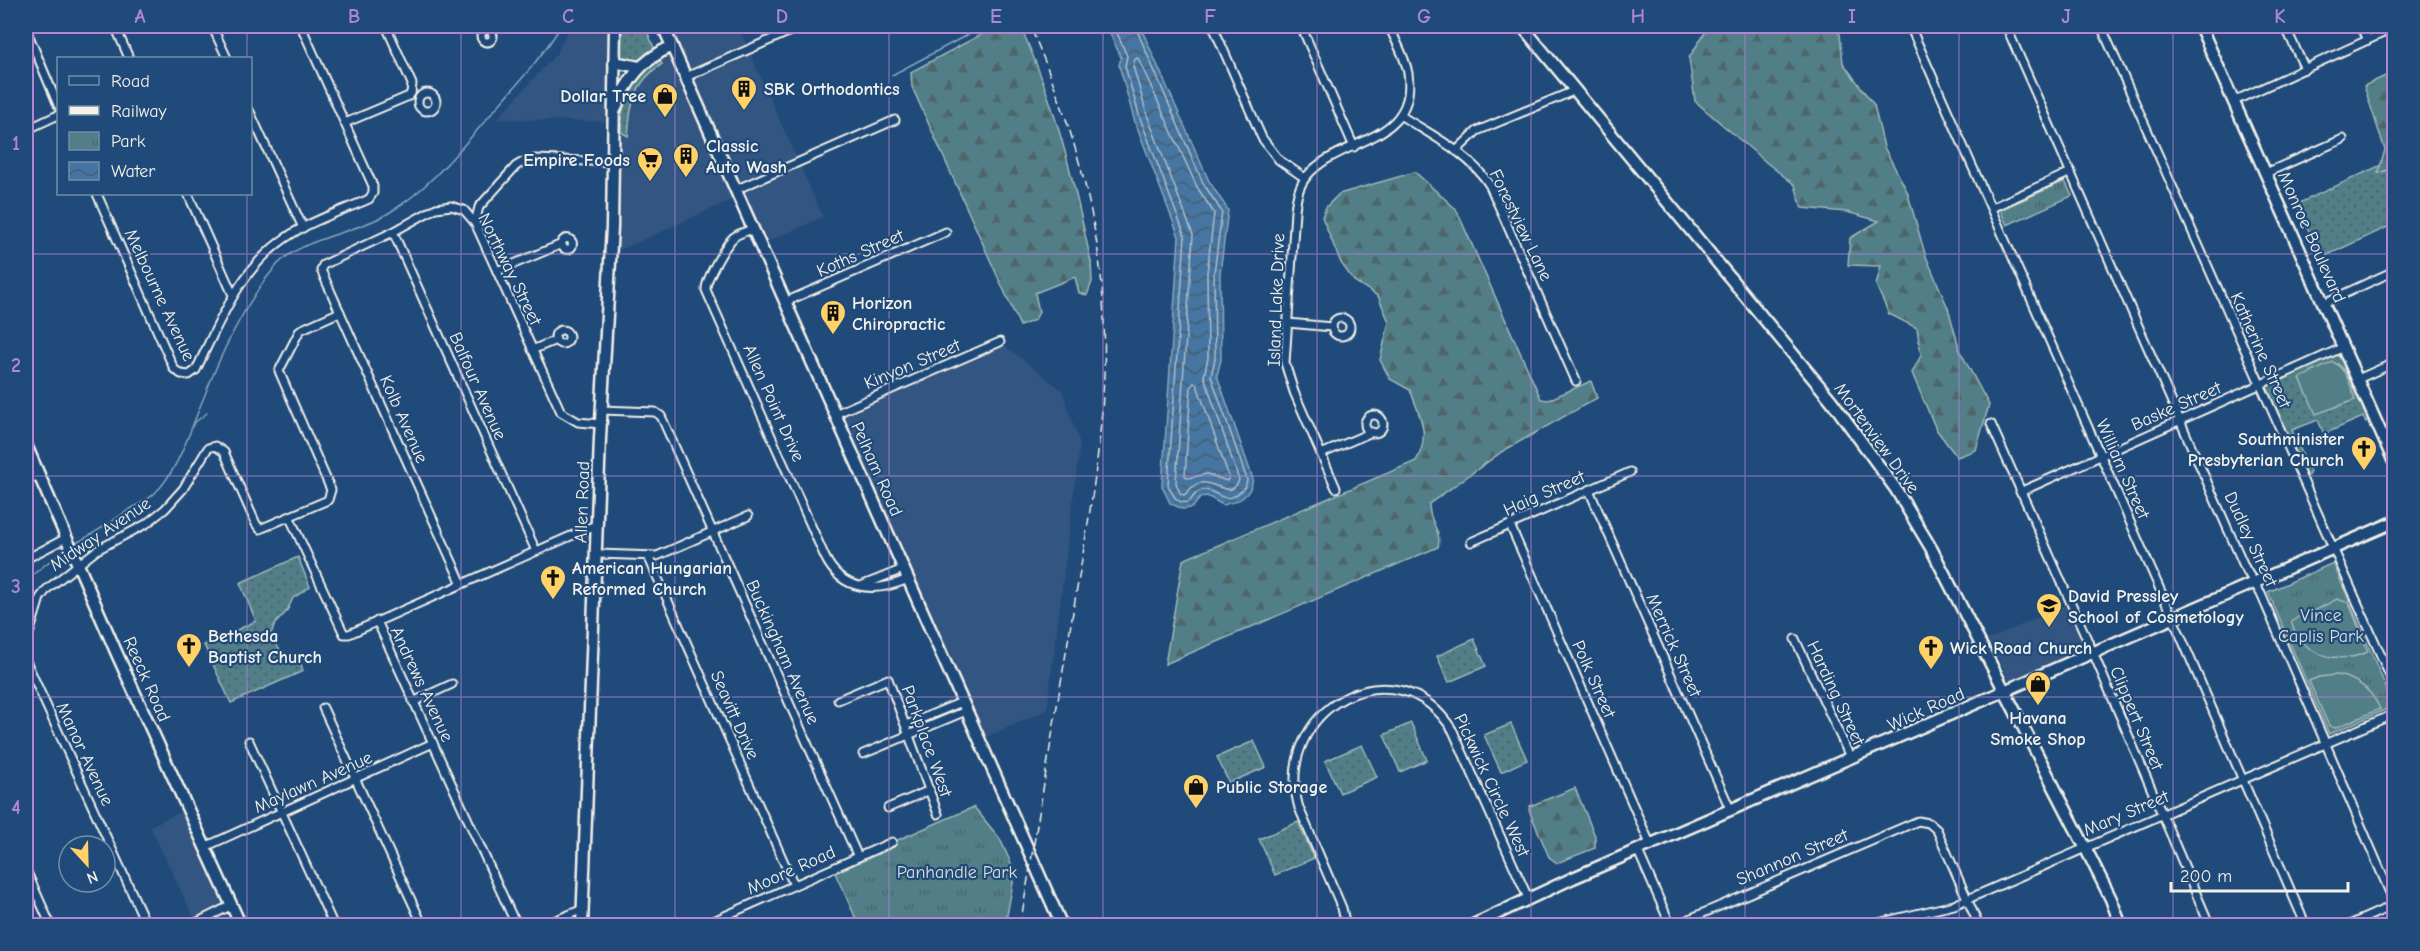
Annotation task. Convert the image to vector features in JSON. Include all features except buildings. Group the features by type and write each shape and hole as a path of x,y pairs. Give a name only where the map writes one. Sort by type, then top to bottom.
{"street":[{"path":"115,26 129,57"},
{"path":"212,26 227,57"},
{"path":"233,295 247,274 283,240 303,228 369,199 373,194 373,186 301,26"},
{"path":"345,123 409,96 411,93 412,84 386,26"},
{"name":"Allen Road","path":"582,926 613,162 615,26"},
{"name":"Pelham Road","path":"663,26 1062,926"},
{"path":"686,76 802,26"},
{"path":"1213,26 1262,138 1279,160 1305,178 1324,161 1386,131 1400,115 1408,90 1408,72 1389,26"},
{"path":"1301,26 1354,147"},
{"name":"Mortenview Drive","path":"1522,26 1820,386 1873,456 1931,548 2085,847 2111,899 2121,926"},
{"name":"William Street","path":"1910,26 2306,926"},
{"name":"Dudley Street","path":"2006,26 2253,585 2261,594 2394,903"},
{"name":"Katherine Street","path":"2101,26 2394,685"},
{"name":"Monroe Boulevard","path":"2200,26 2394,462"},
{"path":"2285,26 2305,69"},
{"path":"2361,26 2368,40"},
{"path":"26,28 57,103"},
{"path":"2234,101 2394,28"},
{"name":"Allen Road","path":"613,116 622,91 639,66 672,46"},
{"path":"614,62 639,66"},
{"path":"1456,151 1477,132 1576,90"},
{"path":"411,93 420,98"},
{"path":"26,130 57,115"},
{"name":"Forestview Lane","path":"1400,115 1473,164 1490,186 1576,381"},
{"path":"252,116 303,228"},
{"path":"735,190 895,120"},
{"path":"2266,173 2343,139"},
{"path":"475,223 479,207 516,166 523,162 535,159 613,162"},
{"path":"1991,208 2070,172"},
{"name":"Island Lake Drive","path":"1305,178 1296,200 1285,363 1289,378 1336,488"},
{"name":"Melbourne Avenue","path":"97,195 174,369 183,375 192,374 196,370 233,295"},
{"path":"188,195 233,295"},
{"name":"Northway Street","path":"322,266 325,262 393,232 430,210 442,206 464,210 475,223 561,412 578,422 601,423"},
{"name":"Allen Point Drive","path":"753,229 733,238 710,276 706,290 827,561 836,574 845,582 870,588 886,588 908,579"},
{"name":"Balfour Avenue","path":"393,232 536,551"},
{"name":"Koths Street","path":"785,302 946,232"},
{"path":"496,271 562,244"},
{"name":"Kolb Avenue","path":"322,266 321,270 462,584"},
{"path":"2324,303 2394,271"},
{"path":"290,518 328,500 332,494 279,375 279,368 300,330 340,312"},
{"path":"1288,323 1332,327"},
{"path":"532,350 556,340"},
{"name":"Kinyon Street","path":"835,414 1000,342"},
{"name":"Baske Street","path":"2020,492 2344,347"},
{"path":"2358,379 2394,363"},
{"name":"Buckingham Avenue","path":"602,410 660,414 858,857"},
{"name":"Clippert Street","path":"1991,424 2093,653 2210,926"},
{"path":"1321,454 1372,432"},
{"name":"Reeck Road","path":"26,446 242,926"},
{"name":"Midway Avenue","path":"26,644 42,594 76,560 146,524 165,509 183,489 205,451 212,446 219,447 224,452 258,527 262,529 290,518"},
{"name":"Haig Street","path":"1471,542 1630,472"},
{"path":"26,481 38,475"},
{"name":"Merrick Street","path":"1589,490 1731,812"},
{"path":"597,554 657,556 748,516"},
{"name":"Andrews Avenue","path":"290,518 340,630 344,634 350,634 377,621 512,916 521,926"},
{"name":"Wick Road","path":"1471,926 1488,922 1557,885 1731,812 2394,522"},
{"path":"377,621 598,524"},
{"name":"Polk Street","path":"1510,525 1651,846"},
{"path":"26,559 67,540"},
{"name":"Seavitt Drive","path":"648,556 794,885"},
{"path":"863,585 903,568"},
{"name":"Harding Street","path":"1795,639 1851,759"},
{"name":"Manor Avenue","path":"26,661 147,926"},
{"name":"Parkplace West","path":"838,700 888,679 939,814"},
{"path":"413,702 452,684"},
{"name":"Pickwick Circle West","path":"1346,926 1342,908 1299,808 1294,784 1295,764 1306,733 1323,712 1345,698 1372,689 1398,689 1416,695 1442,714 1453,731 1528,900"},
{"path":"906,725 964,707"},
{"path":"863,754 964,707"},
{"path":"323,708 423,926"},
{"name":"Mary Street","path":"1865,926 1940,910 2394,714"},
{"path":"249,741 334,926"},
{"name":"Maylawn Avenue","path":"206,847 433,743"},
{"path":"888,808 930,790"},
{"name":"Shannon Street","path":"1672,926 1911,822 1924,821 1933,825 1967,899"},
{"name":"Moore Road","path":"702,926 892,842"},
{"path":"1638,851 1672,926"},
{"path":"26,870 51,926"},
{"path":"1967,899 1978,926"},
{"path":"2347,926 2394,903"},
{"path":"190,926 232,905"},
{"path":"541,926 583,909"}],"shaded area":[{"path":"570,26 615,26 613,113 622,91 672,46 663,26 738,26 823,217 761,245 738,197 609,255 613,122 497,119 557,53"},
{"path":"1000,342 1062,390 1080,444 1047,710 987,737 964,707 835,414"},
{"path":"2065,605 2082,641 2079,653 2011,683 1988,640"},
{"path":"188,808 232,905 196,923 150,826"}],"green space":[{"path":"619,26 645,26 655,50 638,61 620,61 617,54"},
{"path":"997,26 1020,26 1032,54 1062,142 1091,262 1092,282 1087,295 1079,293 1075,277 1035,293 1039,312 1035,320 1020,326 912,87 911,72"},
{"path":"1709,26 1832,26 1840,34 1843,63 1874,105 1884,147 1907,191 1925,254 1948,308 1960,351 1989,405 1976,450 1957,457 1936,429 1912,373 1921,355 1917,328 1889,314 1876,285 1881,266 1848,265 1850,238 1879,221 1847,212 1802,208 1795,185 1695,101 1689,58"},
{"path":"659,58 662,64 645,78 635,95 628,136 621,132 625,98 640,74"},
{"path":"2394,72 2394,168 2378,173 2385,150 2364,86"},
{"path":"2381,165 2379,173 2394,168 2394,224 2321,258 2297,204"},
{"path":"1415,172 1456,209 1541,399 1548,400 1591,381 1597,398 1503,451 1429,504 1438,536 1438,547 1165,664 1183,560 1416,461 1423,443 1422,425 1417,408 1410,390 1390,379 1380,360 1389,322 1378,296 1354,281 1341,263 1322,217 1326,207 1339,194"},
{"path":"2065,181 2072,196 2007,225 2000,210"},
{"path":"2337,355 2338,357 2338,355 2342,357 2370,420 2366,422 2363,417 2324,434 2318,420 2292,430 2310,472 2305,477 2266,390 2268,385","holes":["2338,364 2354,387 2351,389 2312,374 2311,371 2314,369 2316,372"]},
{"path":"2333,362 2345,373 2355,400 2316,414 2300,378"},
{"path":"298,557 310,587 293,598 287,611 275,624 270,636 293,663 301,664 303,671 231,703 204,645 256,621 240,583"},
{"name":"Vince Caplis Park","path":"2333,563 2394,706 2329,734 2268,592"},
{"path":"2337,599 2349,603 2368,652 2344,658 2322,655 2303,643 2296,634 2291,622 2310,609 2312,612"},
{"path":"1474,639 1486,666 1449,682 1437,656"},
{"path":"2336,675 2357,682 2368,690 2380,709 2335,728 2329,726 2309,681"},
{"path":"1411,723 1427,760 1400,772 1384,735"},
{"path":"1511,724 1527,760 1501,772 1484,735"},
{"path":"1254,741 1266,767 1229,783 1217,757"},
{"path":"1362,745 1377,777 1340,793 1325,761"},
{"path":"1575,788 1595,836 1595,848 1557,863 1549,857 1529,810 1530,806"},
{"name":"Panhandle Park","path":"974,807 1000,839 1015,872 1005,926 859,925 835,873 894,847 893,842"},
{"path":"1298,822 1314,858 1275,875 1259,839"}],"water":[{"path":"1107,26 1140,26 1209,181 1228,210 1220,273 1221,360 1217,375 1253,479 1247,494 1234,502 1223,505 1207,496 1201,497 1192,508 1182,509 1170,503 1162,486 1179,237 1134,119 1119,65 1121,58"}],"waterway":[{"path":"74,544 147,500 171,473 184,448 218,362 235,328 254,296 276,266 300,248 374,221 413,196 458,152 533,66 561,26"},
{"path":"892,75 984,26"},
{"path":"1140,29 1156,26"},
{"path":"194,423 207,413"},
{"path":"26,580 65,549"}],"railway":[{"path":"1020,926 1086,534 1097,457 1104,380 1100,265 1087,194 1079,160 1057,92 1030,26"}],"place":[{"name":"SBK Orthodontics","path":"744,112"},
{"name":"Dollar Tree","path":"665,119"},
{"name":"Classic Auto Wash","path":"686,179"},
{"name":"Empire Foods","path":"650,183"},
{"name":"Horizon Chiropractic","path":"833,336"},
{"name":"Southminister Presbyterian Church","path":"2364,472"},
{"name":"American Hungarian Reformed Church","path":"553,601"},
{"name":"David Pressley School of Cosmetology","path":"2049,629"},
{"name":"Bethesda Baptist Church","path":"189,669"},
{"name":"Wick Road Church","path":"1931,671"},
{"name":"Havana Smoke Shop","path":"2038,707"},
{"name":"Public Storage","path":"1196,810"}]}
